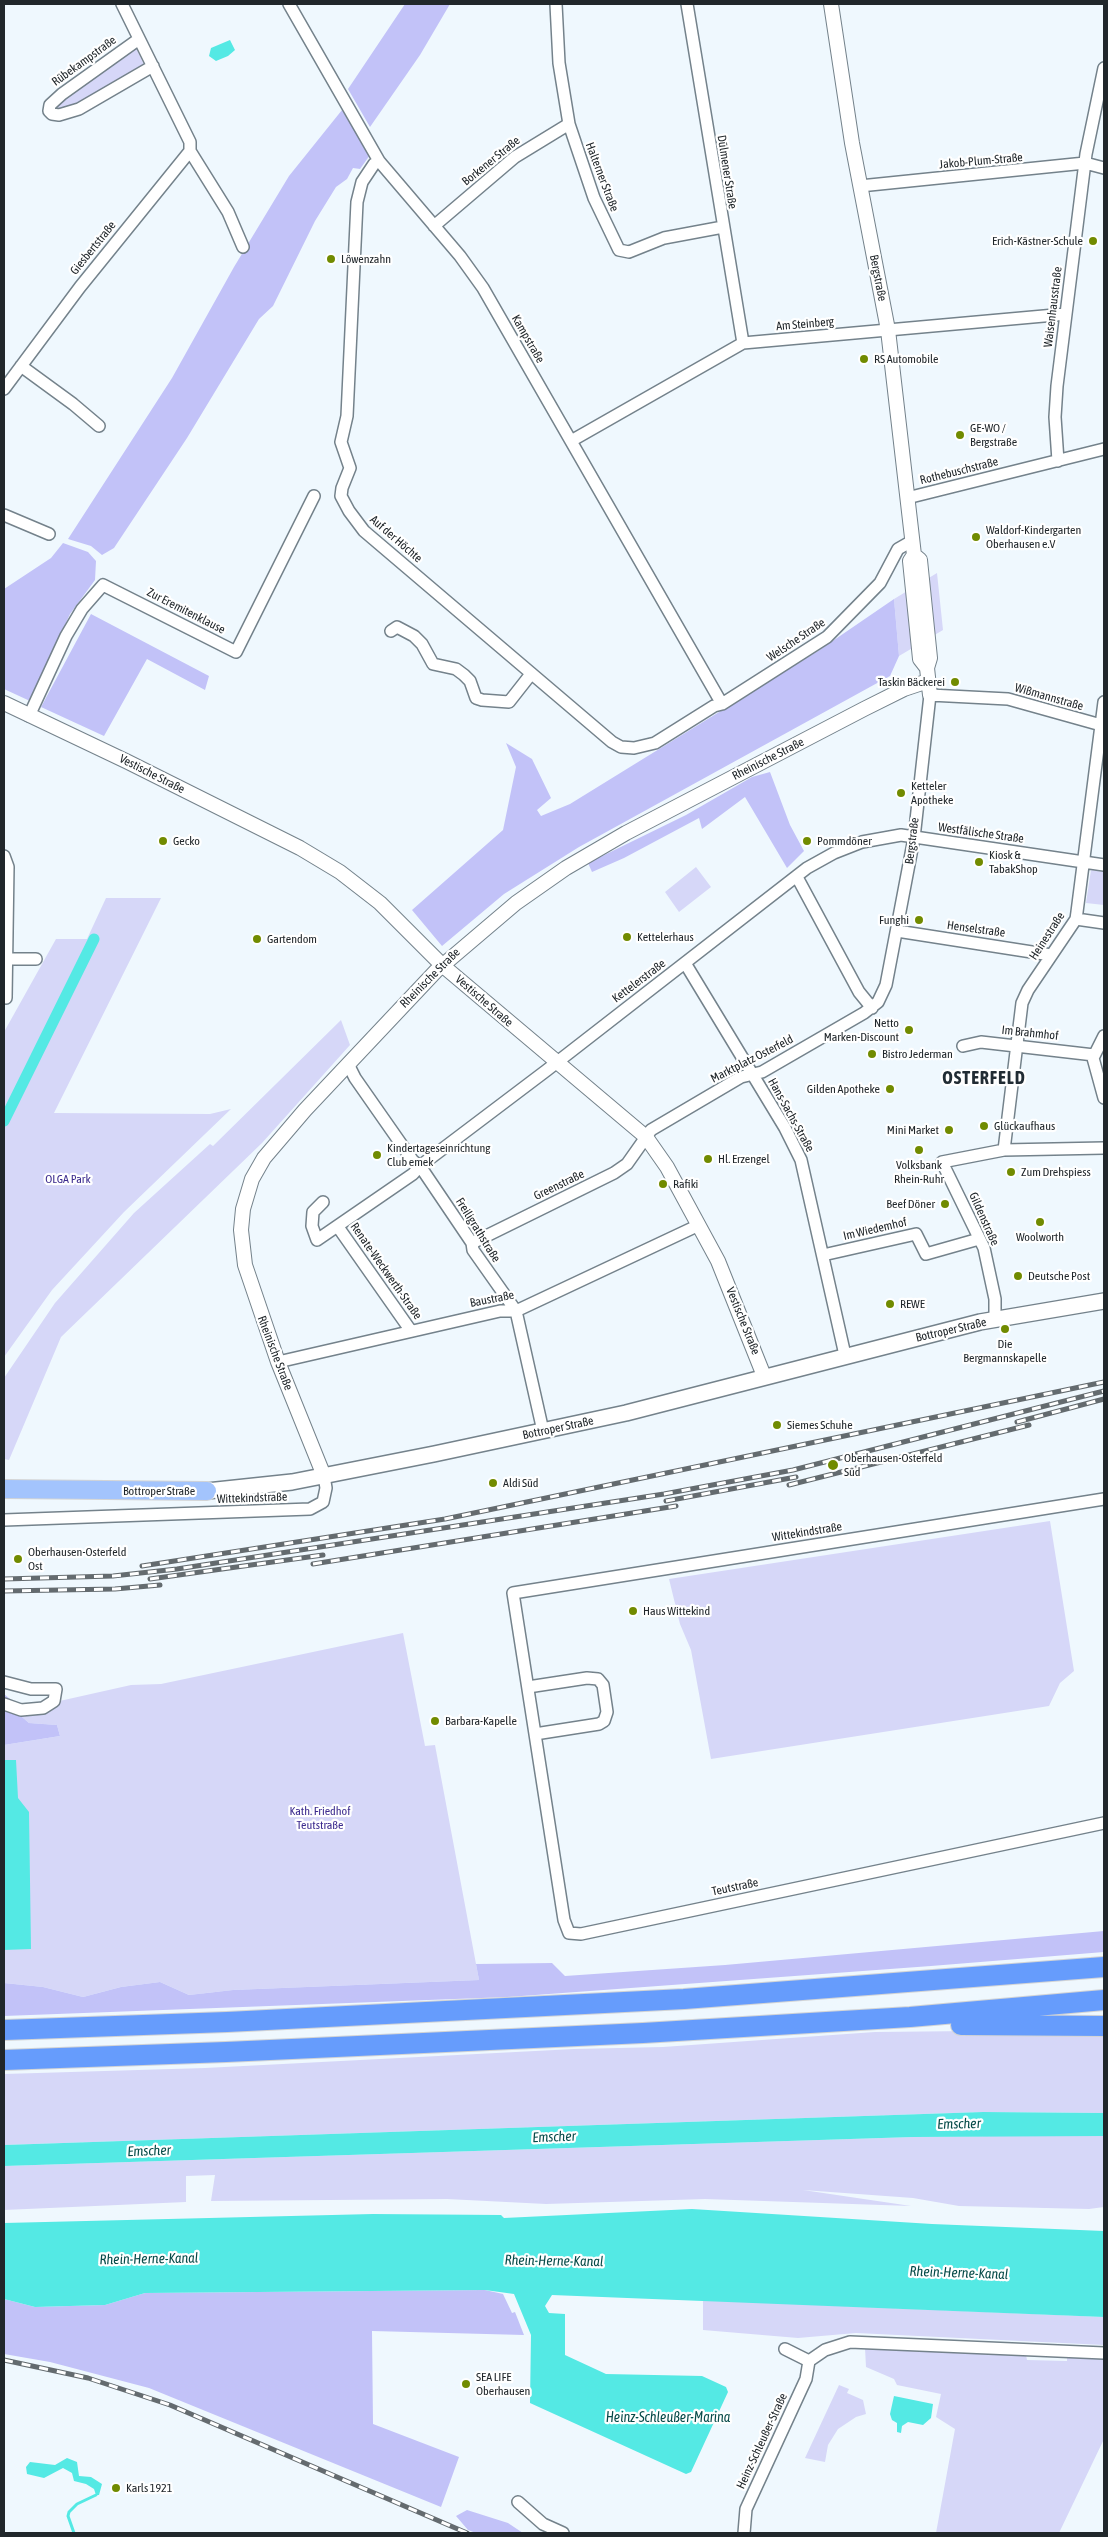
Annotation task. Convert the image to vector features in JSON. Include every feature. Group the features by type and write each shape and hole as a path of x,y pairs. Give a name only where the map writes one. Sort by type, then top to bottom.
{"highway":[{"path":"4,2030 227,2022 684,1999 1104,1968"},
{"path":"4,2060 643,2033 910,2017 1104,2000"},
{"path":"910,2017 940,2025 1104,2026"}],"main road":[{"name":"Bottroper Straße","path":"4,1489 207,1491 257,1487 324,1476 543,1431 658,1405 846,1355 995,1320 1104,1301"}],"street":[{"path":"122,4 190,142 190,151 228,212 243,247"},
{"name":"Kampstraße","path":"289,4 379,161 460,256 483,288 722,704"},
{"name":"Halterner Straße","path":"556,4 558,63 569,124 594,198 619,250 629,252 664,238 722,227"},
{"name":"Dülmener Straße","path":"687,4 722,227 743,343"},
{"name":"Bergstraße","path":"831,4 860,186 888,330 913,548 910,561 920,659 927,674 930,695 914,838 897,931 886,985 882,996 872,1008"},
{"name":"Rübekampstraße","path":"139,39 62,94 50,105 49,111 59,115 78,108 153,66"},
{"name":"Waisenhausstraße","path":"1058,461 1056,401 1066,314 1087,142 1104,68"},
{"name":"Borkener Straße","path":"434,226 515,157 569,124"},
{"name":"Giesbertstraße","path":"4,389 74,295 190,151"},
{"name":"Auf der Höchte","path":"379,161 374,164 362,182 357,202 347,416 341,442 350,468 341,496 349,511 364,531 531,674 612,742 621,747 634,748 655,743 714,706 722,704"},
{"name":"Jakob-Plum-Straße","path":"860,186 1085,163 1104,168"},
{"name":"Am Steinberg","path":"571,441 743,343 1066,314"},
{"path":"21,366 73,404 99,426"},
{"name":"Rothebuschstraße","path":"907,498 1104,449"},
{"name":"Zur Eremitenklause","path":"29,716 66,636 82,609 103,585 236,652 314,496"},
{"path":"4,515 48,534"},
{"name":"Welsche Straße","path":"722,704 835,631 880,583 898,549 913,548"},
{"path":"391,631 397,627 414,636 422,644 434,664 456,670 464,675 470,681 476,698 482,700 509,702 531,674"},
{"name":"Rheinische Straße","path":"324,1476 278,1362 246,1265 241,1230 245,1202 252,1180 264,1158 348,1064 442,965 516,903 584,857 904,689 927,674"},
{"name":"Wißmannstraße","path":"930,695 1008,699 1101,725"},
{"name":"Heinestraße","path":"1004,1150 1016,1045 1024,998 1076,919 1081,896 1083,862 1104,702"},
{"name":"Vestische Straße","path":"4,703 128,762 318,858 380,903 442,965 556,1063 646,1136 668,1167 723,1272 764,1376"},
{"name":"Kettelerstraße","path":"420,1166 796,876 820,860 848,846 891,837 914,838"},
{"name":"Westfälische Straße","path":"914,838 1104,865"},
{"path":"4,856 8,867 6,998"},
{"path":"796,876 802,883 859,992 872,1008"},
{"path":"1076,919 1104,923"},
{"name":"Henselstraße","path":"897,931 1051,955"},
{"path":"7,959 36,960"},
{"name":"Hans-Sachs-Straße","path":"685,963 790,1138 803,1167 846,1355"},
{"name":"Marktplatz Osterfeld","path":"646,1136 651,1130 741,1077 762,1072 872,1008"},
{"path":"1104,1036 1094,1055 1104,1094"},
{"name":"Im Brahmhof","path":"963,1046 981,1042 1094,1055"},
{"name":"Freiligrathstraße","path":"348,1064 355,1078 412,1161 420,1166 472,1243 473,1250 516,1311 543,1431"},
{"name":"Greenstraße","path":"472,1243 614,1173 627,1164 646,1136"},
{"path":"1004,1150 1104,1148"},
{"name":"Gildenstraße","path":"995,1320 994,1293 984,1248 942,1162 1004,1150"},
{"name":"Renate-Weckwerth-Straße","path":"323,1202 313,1212 312,1226 317,1240 413,1174 420,1166"},
{"name":"Baustraße","path":"278,1362 500,1311 516,1311 698,1225"},
{"name":"Renate-Weckwerth-Straße","path":"338,1227 412,1331"},
{"name":"Im Wiedemhof","path":"823,1255 916,1234 926,1254 979,1239"},
{"name":"Wittekindstraße","path":"4,1520 310,1509 323,1502 326,1488 324,1476"},
{"name":"Wittekindstraße","path":"513,1593 1104,1499"},
{"name":"Teutstraße","path":"513,1593 564,1920 567,1931 572,1934 1104,1823"},
{"path":"528,1687 593,1678 601,1681 604,1694 607,1712 604,1722 536,1734"},
{"path":"4,1682 30,1690 56,1689 54,1701 43,1708 21,1710 4,1704"},
{"path":"785,2348 809,2361 825,2350 842,2343 1104,2353"},
{"name":"Heinz-Schleußer-Straße","path":"744,2533 746,2509 806,2378 809,2361"},
{"path":"518,2502 543,2524 563,2533"}],"green space":[{"path":"132,39 146,69 70,109 61,110 55,105"},
{"path":"937,573 943,630 899,656 894,599"},
{"path":"696,867 711,887 679,912 665,892"},
{"path":"1091,870 1104,872 1104,905 1086,903"},
{"name":"OLGA Park","path":"106,898 161,898 54,1113 210,1114 231,1109 124,1212 52,1290 4,1357 4,1032 56,939 87,939"},
{"path":"341,1020 350,1045 262,1143 61,1337 9,1460 4,1459 4,1378 55,1303 134,1213 210,1144 213,1146"},
{"path":"1050,1521 1074,1671 1060,1683 1049,1706 711,1759 691,1650 680,1624 669,1579"},
{"name":"Kath. Friedhof Teutstraße","path":"403,1633 425,1746 435,1745 479,1980 233,1990 189,1995 160,1982 121,1987 83,1997 43,1987 4,1983 4,1745 60,1736 57,1725 29,1723 15,1711 131,1685 161,1684"},
{"path":"1071,2030 1104,2035 1104,2113 983,2112 4,2145 4,2074 205,2068 574,2049 663,2047 875,2032"},
{"path":"1104,2136 1104,2207 1089,2209 959,2206 913,2198 803,2190 911,2206 705,2199 546,2204 447,2199 211,2201 215,2175 186,2176 186,2202 4,2210 4,2166 913,2137"},
{"path":"703,2300 1104,2317 1104,2345 856,2333 798,2338 703,2330"},
{"path":"865,2348 1026,2355 1027,2360 1067,2361 1067,2357 1104,2359 1104,2439 1059,2533 936,2533 955,2429 936,2417 941,2394 897,2385 894,2379 866,2367"},
{"path":"839,2385 849,2389 847,2393 863,2400 866,2414 856,2417 838,2429 828,2445 825,2462 805,2458"}],"shaded area":[{"path":"405,4 450,4 420,55 370,127 348,89"},
{"path":"342,110 370,155 360,169 353,168 347,179 336,187 315,221 273,306 259,319 187,438 114,548 102,555 91,546 68,539 172,378 234,267 289,176"},
{"path":"63,543 88,552 96,561 95,580 70,614 30,701 4,689 4,589 51,558"},
{"path":"894,599 899,656 890,676 579,847 504,894 442,946 412,910 503,830 516,767 506,743 532,759 551,798 537,810 541,816 570,804 818,651"},
{"path":"91,614 209,676 205,690 147,659 104,736 41,707"},
{"path":"770,772 790,825 804,851 787,868 745,797 702,829 699,818 624,858 592,872 588,863 686,815 752,777"},
{"path":"4,1694 10,1699 15,1711 29,1723 57,1725 60,1736 4,1745"},
{"path":"1104,1931 1104,1952 931,1966 508,1997 4,2016 4,1983 43,1987 83,1997 121,1987 160,1982 189,1995 233,1990 479,1980 476,1964 552,1963 565,1976 725,1965"},
{"path":"485,2290 503,2294 512,2313 515,2312 524,2335 372,2331 373,2424 459,2457 441,2507 149,2388 50,2362 4,2354 4,2299 35,2307 105,2305 145,2293"},
{"path":"467,2510 508,2523 523,2533 476,2533 468,2530 456,2516"}],"water":[{"path":"230,40 235,50 228,56 216,61 209,56 211,48"},
{"path":"4,1760 16,1760 18,1798 29,1812 31,1949 4,1950"},
{"name":"Emscher","path":"983,2112 1104,2113 1104,2136 913,2137 4,2166 4,2145"},
{"path":"692,2209 932,2224 1104,2231 1104,2317 552,2295 545,2306 549,2313 565,2314 565,2355 606,2374 702,2376 726,2387 728,2392 691,2472 686,2474 530,2403 531,2335 514,2294 485,2290 145,2293 105,2305 35,2307 4,2299 4,2223 373,2214 501,2215 504,2218"},
{"path":"894,2396 933,2404 931,2418 923,2425 908,2422 902,2426 901,2433 897,2432 897,2423 892,2420 890,2414"},
{"path":"67,2458 77,2462 79,2476 91,2477 102,2484 99,2495 96,2495 94,2489 86,2484 74,2481 72,2473 63,2468 44,2478 27,2474 26,2467 30,2462 55,2465"}],"waterway":[{"path":"4,1121 94,939"},
{"path":"74,2533 68,2516 69,2512 77,2504 96,2495"}],"railway":[{"path":"142,1566 445,1519 1104,1382"},
{"path":"4,1579 113,1576 177,1569 664,1494 793,1470 1104,1391"},
{"path":"1017,1422 1104,1399"},
{"path":"789,1485 1029,1425"},
{"path":"666,1501 796,1477"},
{"path":"313,1564 676,1506"},
{"path":"150,1579 323,1555"},
{"path":"4,1591 115,1589 160,1585"},
{"path":"4,2360 88,2378 170,2405 467,2533"}],"place":[{"name":"Erich-Kästner-Schule","path":"1093,241"},
{"name":"Löwenzahn","path":"331,259"},
{"name":"RS Automobile","path":"864,359"},
{"name":"GE-WO / Bergstraße","path":"960,435"},
{"name":"Waldorf-Kindergarten Oberhausen e.V","path":"976,537"},
{"name":"Taskin Bäckerei","path":"955,682"},
{"name":"Ketteler Apotheke","path":"901,793"},
{"name":"Gecko","path":"163,841"},
{"name":"Pommdöner","path":"807,841"},
{"name":"Kiosk & TabakShop","path":"979,862"},
{"name":"Funghi","path":"919,920"},
{"name":"Kettelerhaus","path":"627,937"},
{"name":"Gartendom","path":"257,939"},
{"name":"Netto Marken-Discount","path":"909,1030"},
{"name":"Bistro Jederman","path":"872,1054"},
{"name":"Gilden Apotheke","path":"890,1089"},
{"name":"Glückaufhaus","path":"984,1126"},
{"name":"Mini Market","path":"949,1130"},
{"name":"Volksbank Rhein-Ruhr","path":"919,1150"},
{"name":"Kindertageseinrichtung Club emek","path":"377,1155"},
{"name":"Hl. Erzengel","path":"708,1159"},
{"name":"Zum Drehspiess","path":"1011,1172"},
{"name":"Rafiki","path":"663,1184"},
{"name":"Beef Döner","path":"945,1204"},
{"name":"Woolworth","path":"1040,1222"},
{"name":"Deutsche Post","path":"1018,1276"},
{"name":"REWE","path":"890,1304"},
{"name":"Die Bergmannskapelle","path":"1005,1329"},
{"name":"Siemes Schuhe","path":"777,1425"},
{"name":"Oberhausen-Osterfeld Süd","path":"833,1465"},
{"name":"Aldi Süd","path":"493,1483"},
{"name":"Oberhausen-Osterfeld Ost","path":"18,1559"},
{"name":"Haus Wittekind","path":"633,1611"},
{"name":"Barbara-Kapelle","path":"435,1721"},
{"name":"SEA LIFE Oberhausen","path":"466,2384"},
{"name":"Karls 1921","path":"116,2488"}],"district":[{"name":"OSTERFELD","path":"984,1078"}],"water label":[{"name":"Rhein-Herne-Kanal","path":"149,2259"},
{"name":"Rhein-Herne-Kanal","path":"554,2261"},
{"name":"Rhein-Herne-Kanal","path":"959,2273"},
{"name":"Heinz-Schleußer-Marina","path":"668,2418"}]}
